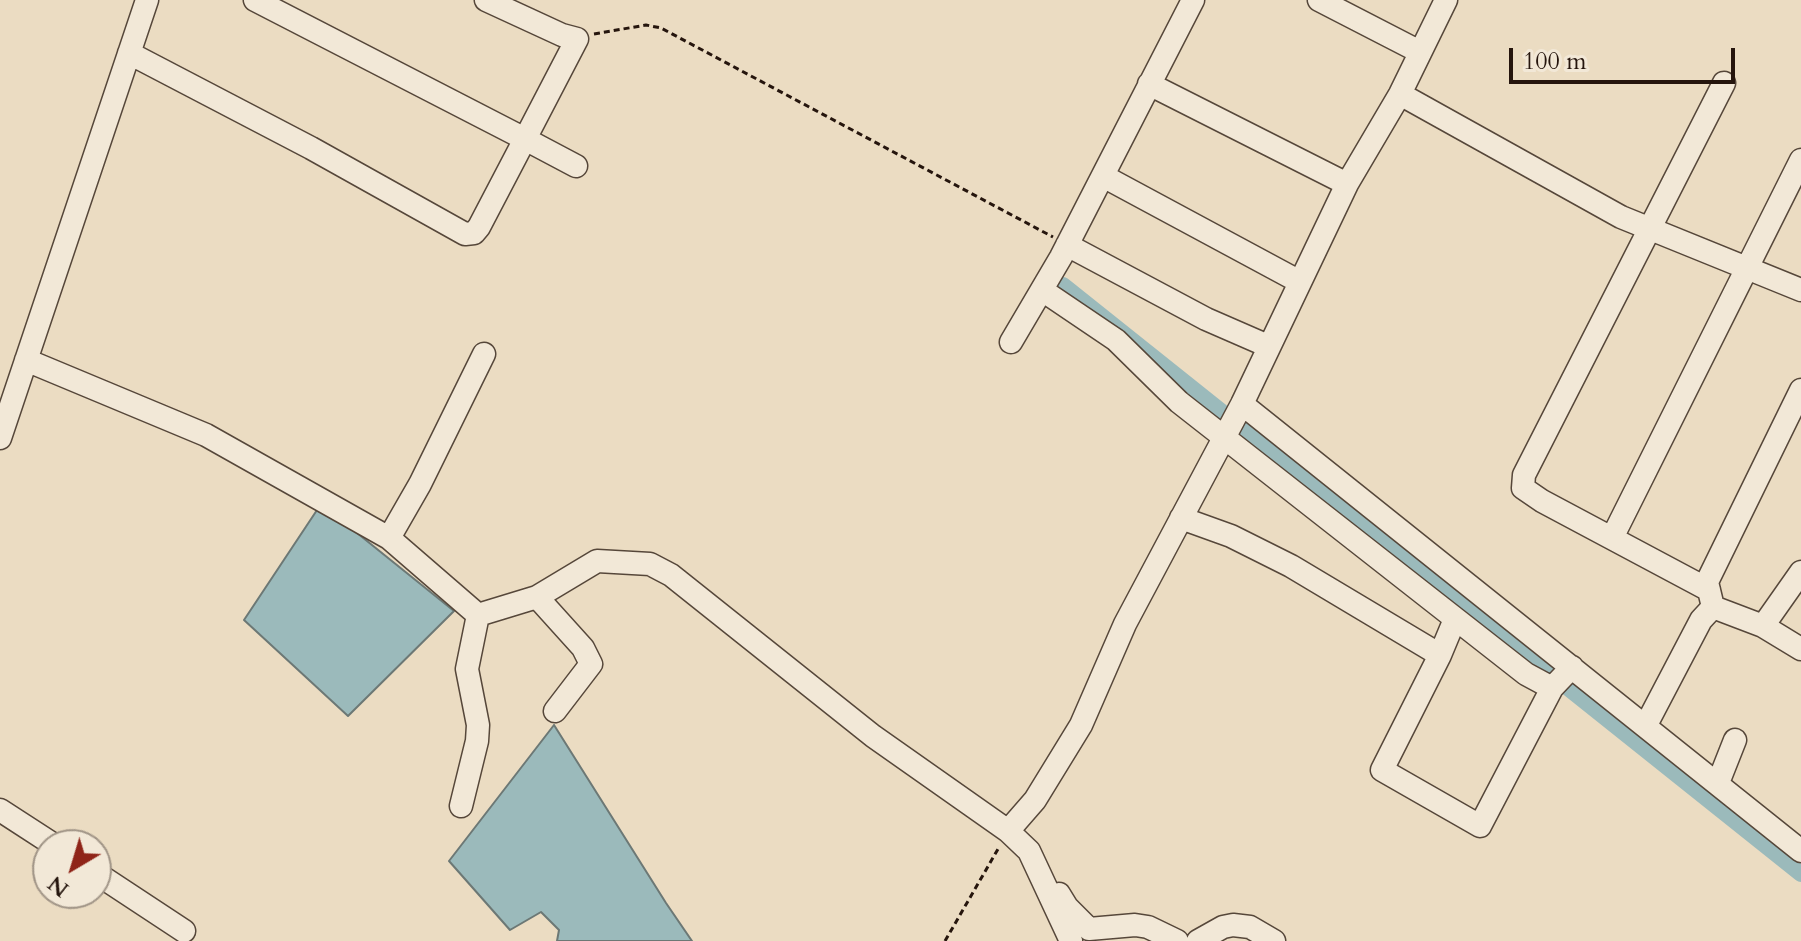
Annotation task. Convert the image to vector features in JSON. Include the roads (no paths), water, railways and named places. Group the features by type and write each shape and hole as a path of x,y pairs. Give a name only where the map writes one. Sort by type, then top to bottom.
{"street":[{"path":"0,438 147,0"},
{"path":"255,0 576,166"},
{"path":"129,53 311,148 465,234 474,233 577,39 486,0"},
{"path":"1011,342 1067,245 1193,0"},
{"path":"1319,0 1420,52"},
{"path":"1008,831 1035,800 1081,725 1125,624 1231,423 1347,184 1400,94 1446,0"},
{"path":"1724,83 1524,475 1523,488 1801,649"},
{"path":"1149,84 1347,184"},
{"path":"1400,94 1621,217 1801,290"},
{"path":"1612,538 1801,160"},
{"path":"1103,176 1300,282"},
{"path":"1067,245 1206,319 1268,346"},
{"path":"1042,290 1116,340 1179,402 1231,423 1572,667 1801,851"},
{"path":"389,538 420,484 484,354"},
{"path":"26,360 206,435 389,538 478,615"},
{"path":"1646,725 1701,620 1711,598 1707,582 1801,390"},
{"path":"1231,423 1300,495 1526,674 1552,688"},
{"path":"1181,518 1231,536 1291,566 1440,655"},
{"path":"478,615 537,597 597,561 650,564 671,575 873,736 1008,831 1046,864 1060,898 1089,929 1135,925 1148,927 1177,941"},
{"path":"1763,626 1801,572"},
{"path":"537,597 559,625 583,648 591,664 555,711"},
{"path":"461,806 477,741 478,725 467,669 478,615"},
{"path":"1455,619 1382,770 1480,826 1552,688 1572,667"},
{"path":"1718,783 1735,740"},
{"path":"0,810 32,831"},
{"path":"1029,851 1071,941"},
{"path":"112,884 184,931"},
{"path":"1198,941 1233,925 1250,927 1274,941"}],"water":[{"path":"321,504 454,611 348,716 244,620"},
{"path":"554,725 692,941 557,941 559,930 541,912 510,930 449,861"}],"waterway":[{"path":"1063,285 1801,874"}]}
